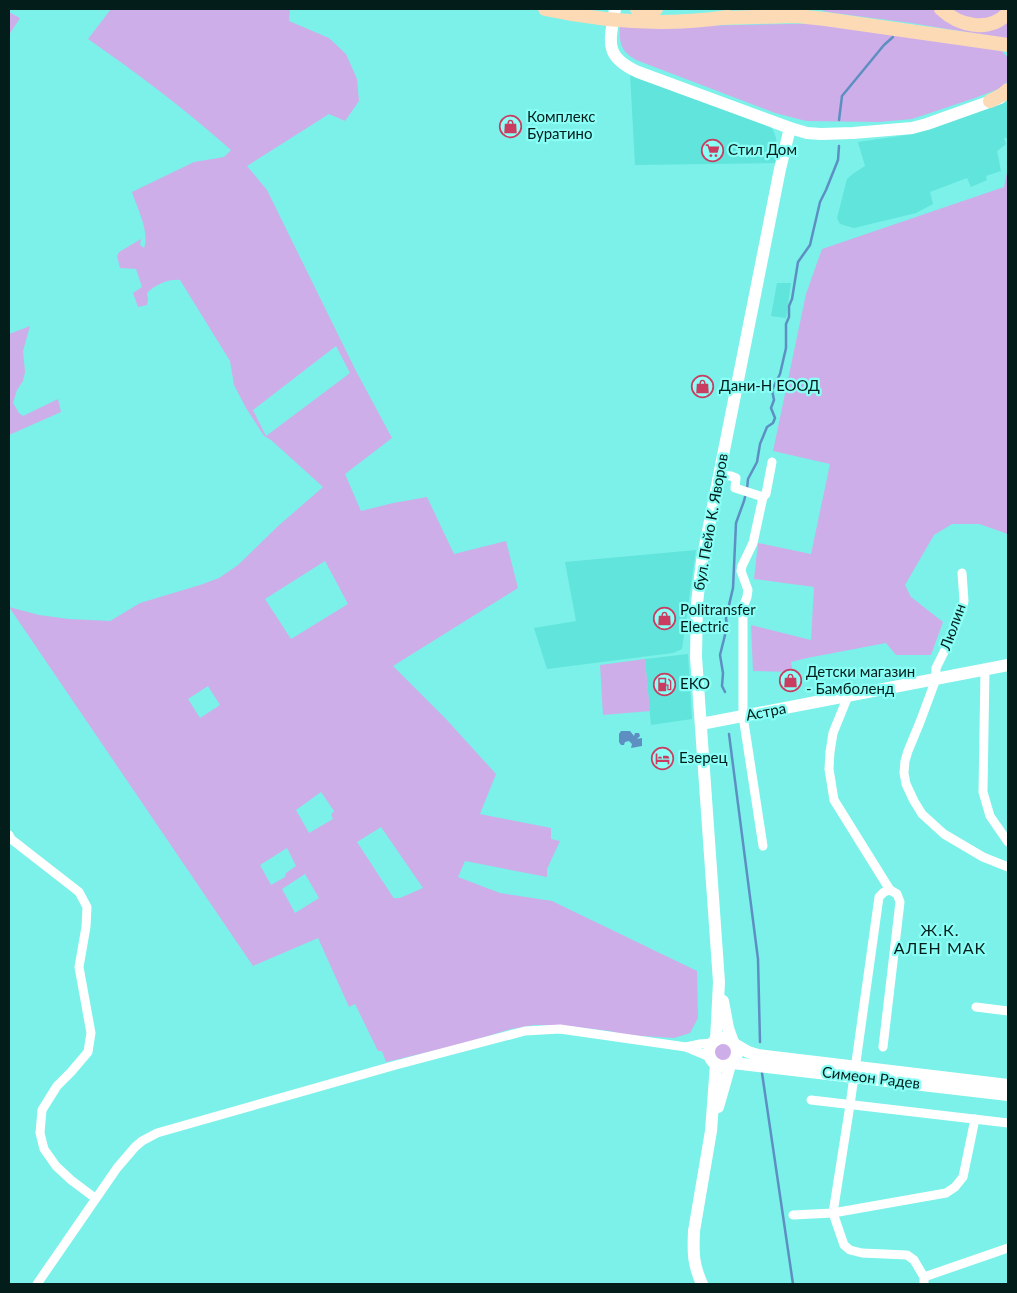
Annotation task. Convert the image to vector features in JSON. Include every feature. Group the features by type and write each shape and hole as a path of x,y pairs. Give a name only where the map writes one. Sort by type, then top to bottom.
{"main road":[{"path":"545,9 625,21 685,21 797,16 1002,44 1008,50"},
{"path":"637,9 656,9"},
{"path":"720,18 775,9"},
{"path":"940,9 954,19 980,25 990,25 998,22 1008,13"},
{"path":"990,100 1008,90"}],"street":[{"path":"614,9 611,46 613,53 622,64 638,72 807,133 836,134 912,128 1008,95"},
{"name":"бул. Пейо К. Яворов","path":"735,1044 728,1028 719,982 696,657 697,603 702,561 780,169 790,128"},
{"path":"719,475 736,478 736,488 759,496 766,494 772,462"},
{"path":"759,496 753,543 741,571 748,590 742,607 743,716 763,846"},
{"name":"Люлин","path":"962,573 964,601 952,636 936,668 936,679 908,751 904,774 906,784 922,814 944,834 983,857 1008,867"},
{"name":"Астра","path":"701,724 1008,665"},
{"path":"986,669 983,792 990,816 1008,842"},
{"path":"848,696 833,733 830,752 829,769 834,800 890,890 897,894 900,902 883,1047"},
{"path":"9,835 11,839 79,892 87,907 86,928 79,967 91,1033 88,1052 57,1086 42,1110 40,1133 44,1149 56,1166 95,1198"},
{"path":"890,890 884,892 879,897 833,1213 844,1245 850,1250 862,1253 907,1256 914,1260 924,1280 1008,1248"},
{"name":"бул. Пейо К. Яворов","path":"714,1042 719,982"},
{"path":"976,1007 1008,1011"},
{"path":"37,1284 117,1168 142,1141 157,1134 276,1099 526,1031 560,1029 686,1047 720,1066 732,1064"},
{"path":"686,1047 714,1042 724,1038 729,1039 735,1044 738,1054 732,1064 711,1131 695,1224 693,1259 702,1284"},
{"path":"711,1131 713,1061 710,1047 714,1042"},
{"name":"Симеон Радев","path":"735,1044 748,1052 758,1055 854,1072 1008,1095"},
{"name":"Симеон Радев","path":"732,1064 1008,1085"},
{"path":"810,1100 1008,1123"},
{"path":"793,1215 833,1213 946,1192 955,1187 963,1177 975,1119"}],"shaded area":[{"path":"111,9 290,9 289,21 329,38 346,54 357,79 359,101 345,121 329,114 247,166 267,190 355,369 392,438 345,474 361,511 427,497 454,554 506,541 518,588 393,666 446,719 496,774 480,814 551,828 551,839 560,841 547,869 547,877 465,861 458,877 500,893 552,901 697,971 698,1018 690,1033 674,1038 626,1035 610,1031 559,1025 534,1025 511,1029 462,1044 386,1062 382,1051 378,1051 355,1004 349,1007 318,938 253,966 9,607 39,615 110,621 140,603 219,578 238,565 277,527 323,487 271,440 264,436 234,385 230,361 180,280 167,281 154,287 147,293 147,305 138,307 133,293 142,287 136,269 120,268 117,256 119,252 141,239 140,245 144,248 144,227 132,192 194,162 224,157 231,150 161,92 88,39","holes":["336,346 350,373 266,436 253,410","325,561 348,604 291,639 265,599","208,686 220,705 200,718 188,699","321,792 334,811 331,815 333,819 309,833 296,810","381,827 423,888 400,898 394,898 357,842","287,848 296,866 286,873 285,877 271,885 260,865","305,874 319,898 295,913 282,889"]},
{"path":"822,9 938,9 949,18 1008,19 1008,39 834,13 823,11"},
{"path":"952,9 1007,9 994,19 977,20 960,15"},
{"path":"9,12 20,18 9,35"},
{"path":"833,23 1001,50 1008,58 1008,81 1001,88 912,119 879,122 806,121 775,113 636,60 624,50 620,38 620,26"},
{"path":"630,73 768,124 776,138 776,163 635,165"},
{"path":"1008,102 1008,138 1004,138 1006,144 997,151 1001,171 986,176 987,180 971,187 967,178 930,192 933,204 916,213 854,228 840,224 837,218 847,179 865,166 858,142 914,134"},
{"path":"1008,168 1008,534 979,524 952,524 934,535 905,585 911,597 943,622 931,655 896,655 886,643 791,662 793,672 753,671 751,625 811,640 814,587 754,579 758,543 811,554 830,464 773,451 806,294 822,249 1004,187"},
{"path":"777,283 791,283 786,318 771,316"},
{"path":"30,326 23,351 25,372 13,403 23,416 58,399 61,412 9,435 9,334"},
{"path":"696,550 682,649 673,653 547,669 534,628 576,621 565,562"},
{"path":"688,654 692,719 651,725 645,659"},
{"path":"645,659 650,711 603,715 600,665"},
{"path":"724,1041 732,1044 735,1052 732,1060 724,1063 716,1060 713,1052 716,1044"}],"water":[{"path":"621,731 630,731 634,736 635,733 639,733 640,736 637,739 642,738 642,746 631,748 632,744 629,741 621,745 619,734"}],"waterway":[{"path":"839,120 842,96 884,45 893,37"},
{"path":"725,692 722,686 723,673 720,655 727,627 726,618 733,588 736,523 744,501 748,479 757,462 760,444 767,427 773,423 775,418 771,408 774,400 772,390 780,374 786,348 786,324 789,317 789,306 792,299 798,262 810,245 820,202 838,160 839,146"},
{"path":"729,734 758,959 760,1042"},
{"path":"762,1073 793,1284"}],"place":[{"name":"Комплекс Буратино","path":"511,126"},
{"name":"Стил Дом","path":"712,150"},
{"name":"Дани-Н ЕООД","path":"703,386"},
{"name":"Politransfer Electric","path":"664,619"},
{"name":"Детски магазин - Бамболенд","path":"790,681"},
{"name":"EKO","path":"664,684"},
{"name":"Езерец","path":"663,758"}],"district":[{"name":"Ж.К. АЛЕН МАК","path":"940,939"}]}
